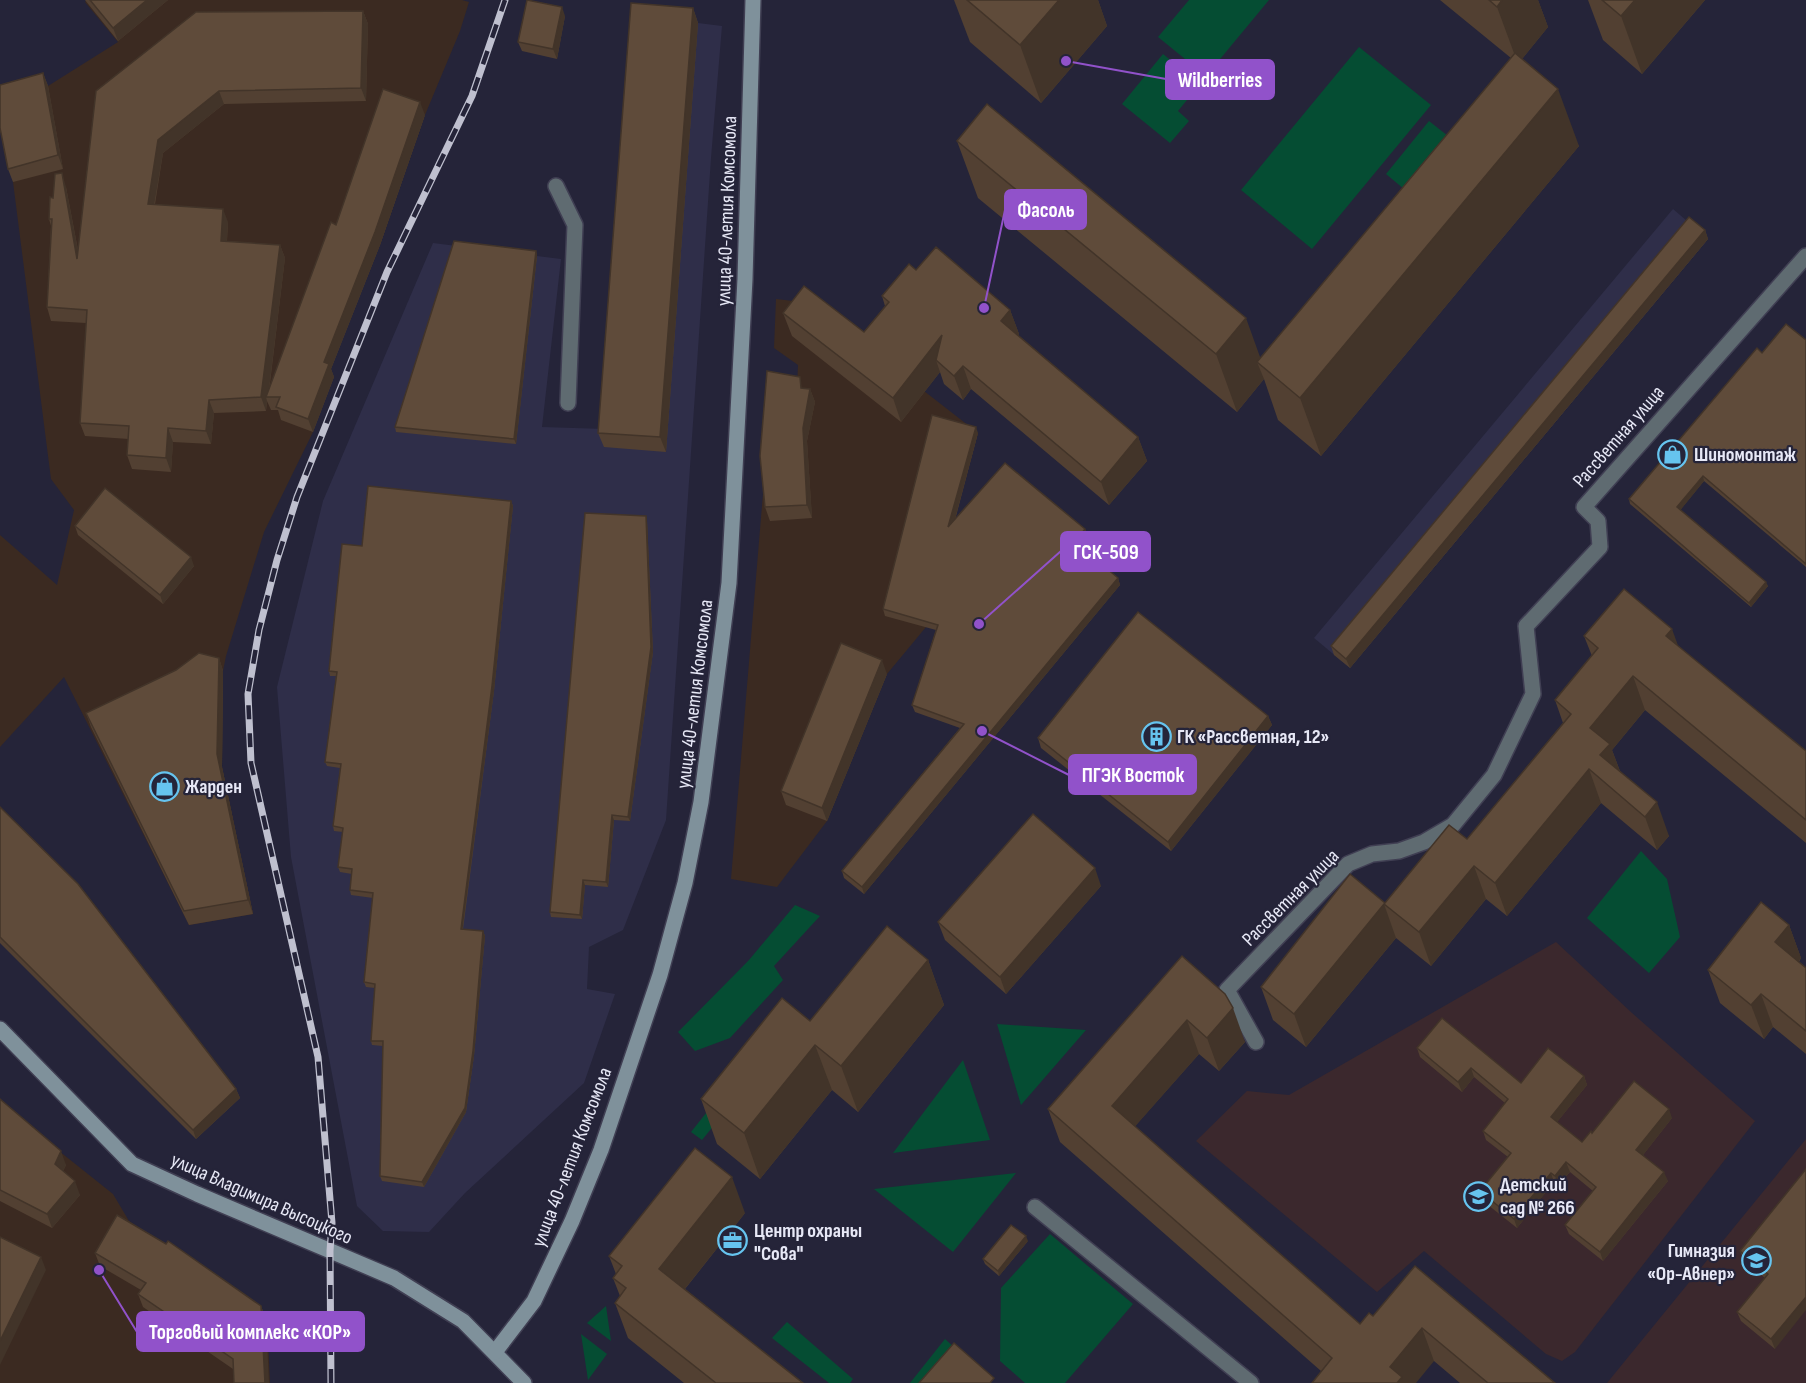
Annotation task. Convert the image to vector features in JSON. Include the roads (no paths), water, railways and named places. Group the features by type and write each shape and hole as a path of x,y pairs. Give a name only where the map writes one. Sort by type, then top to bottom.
{"main road":[{"name":"улица 40-летия Комсомола","path":"495,1352 534,1300 572,1221 601,1150 660,975 690,860 701,802 729,583 744,302 753,0"},
{"name":"улица Владимира Высоцкого","path":"0,1029 132,1164 394,1278 463,1321 524,1383"}],"street":[{"path":"556,186 575,225 568,403"},
{"name":"Рассветная улица","path":"1256,1042 1227,990 1348,864 1372,854 1399,851 1424,842 1453,825 1494,775 1533,694 1526,626 1600,547 1598,521 1584,507 1806,256"},
{"path":"1035,1207 1251,1383"}],"railway":[{"path":"331,1383 330,1251 332,1223 318,1057 251,763 248,694 259,630 277,560 297,497 387,272 472,96 505,0"}],"place":[{"name":"Wildberries","path":"1066,61"},
{"name":"Фасоль","path":"984,308"},
{"name":"Шиномонтаж","path":"1673,454"},
{"name":"ГСК-509","path":"979,624"},
{"name":"ПГЭК Восток","path":"982,731"},
{"name":"ГК «Рассветная, 12»","path":"1156,736"},
{"name":"Жарден","path":"164,786"},
{"name":"Детский сад № 266","path":"1479,1196"},
{"name":"Центр охраны \"Сова\"","path":"733,1241"},
{"name":"Гимназия «Ор-Авнер»","path":"1756,1261"},
{"name":"Торговый комплекс «КОР»","path":"99,1270"}]}
